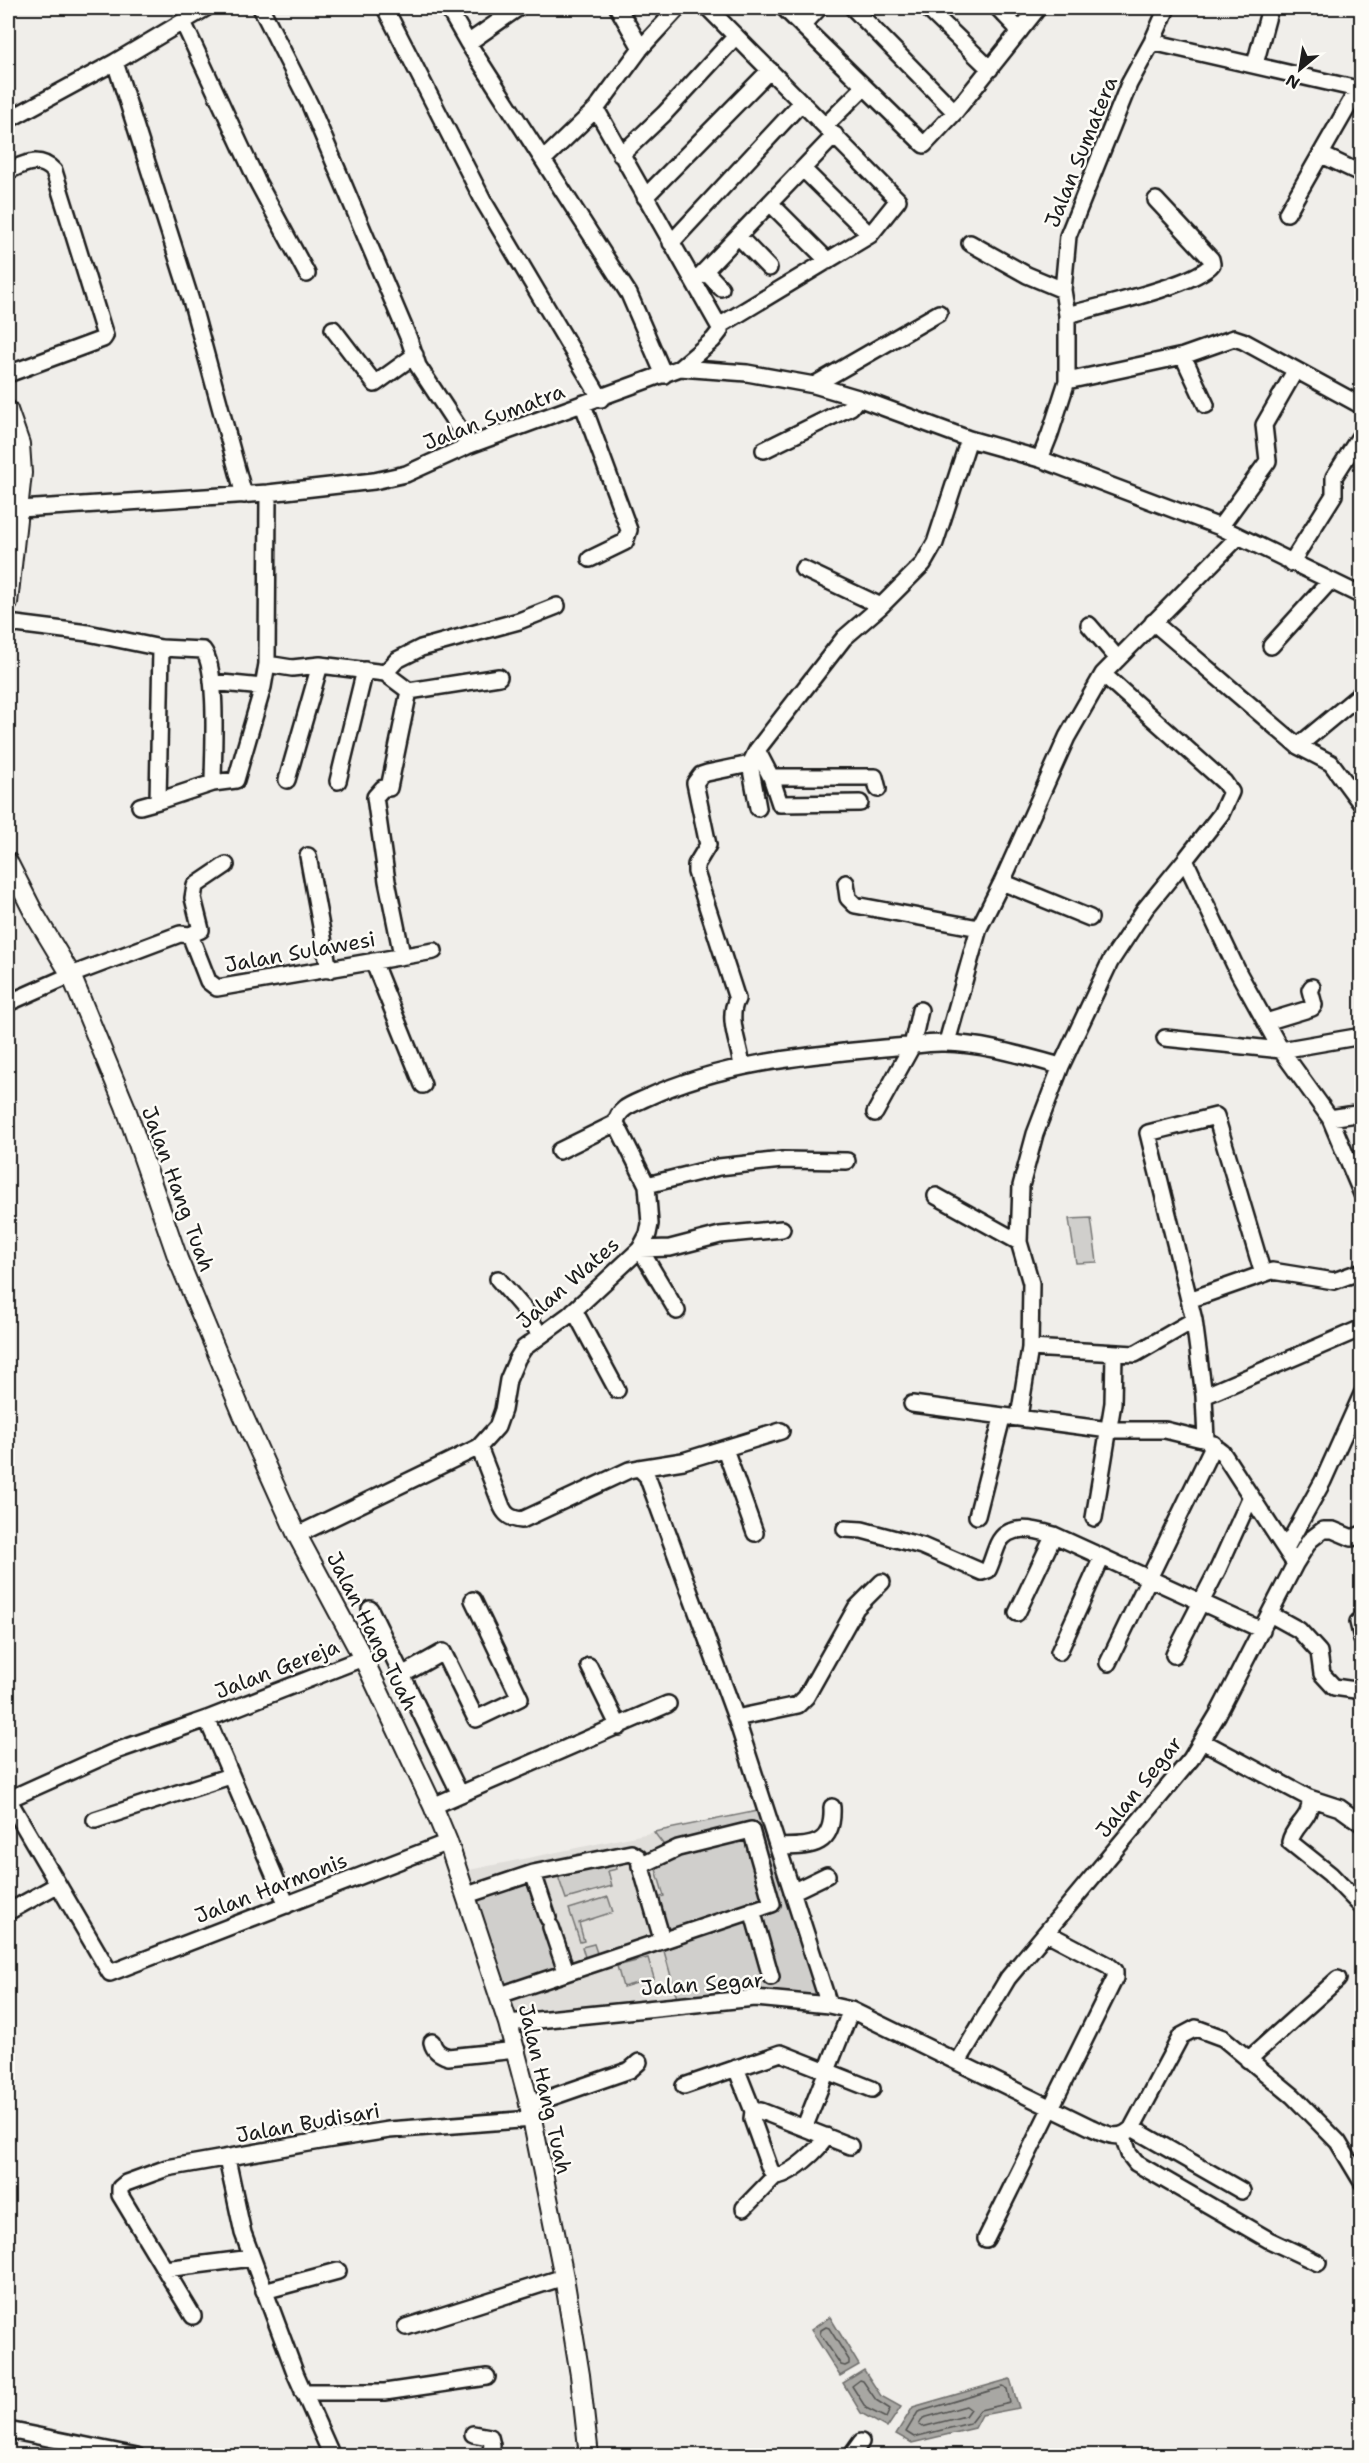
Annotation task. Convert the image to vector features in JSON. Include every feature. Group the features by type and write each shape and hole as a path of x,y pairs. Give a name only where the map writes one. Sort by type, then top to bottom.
{"main road":[{"path":"8,410 20,444 22,473 20,508 12,534 8,592"},
{"name":"Jalan Hang Tuah","path":"8,862 35,915 71,975 124,1106 178,1259 243,1415 297,1535 363,1658 448,1842 500,1995 531,2112 564,2277 580,2375 589,2456"}],"street":[{"path":"8,120 115,62 206,8"},
{"path":"261,8 310,105 418,366 471,445"},
{"path":"385,8 484,202 601,399"},
{"path":"448,8 468,43 629,294 664,375"},
{"path":"468,43 518,8"},
{"path":"618,8 641,48"},
{"path":"543,160 596,109 641,48 678,8"},
{"path":"708,8 898,200 870,235 719,326"},
{"path":"784,8 921,145 926,145 955,112 1038,8"},
{"path":"802,26 819,8"},
{"path":"853,8 955,112"},
{"path":"927,8 990,69"},
{"path":"998,8 1020,31"},
{"name":"Jalan Sumatera","path":"1040,459 1067,381 1067,315 1063,290 1066,249 1071,225 1129,84 1167,8"},
{"path":"1254,64 1269,8"},
{"path":"183,22 257,182 307,274"},
{"path":"621,155 664,114 736,36"},
{"path":"1152,42 1360,89 1287,213"},
{"path":"115,62 193,307 244,495"},
{"path":"645,197 770,70"},
{"path":"694,282 803,169 863,88"},
{"path":"671,243 802,102"},
{"path":"596,109 719,326 720,331 713,340 680,368"},
{"path":"1322,155 1362,174"},
{"path":"8,171 31,160 47,165 54,171 105,336 103,339 8,374"},
{"path":"803,169 870,235"},
{"path":"1067,315 1162,288 1196,276 1210,267 1212,261 1156,200"},
{"path":"770,203 828,261"},
{"path":"738,236 770,268"},
{"path":"970,243 1027,275 1063,290"},
{"path":"705,270 721,288"},
{"path":"814,385 939,313"},
{"path":"333,329 375,384 415,355"},
{"path":"1067,381 1183,356 1234,338 1362,406"},
{"path":"1183,356 1206,405"},
{"name":"Jalan Sumatra","path":"20,508 244,495 341,486 385,479 406,474 471,445 680,368 747,373 814,385 858,398 969,439 1040,459 1220,527 1362,596"},
{"path":"1220,527 1268,461 1264,425 1295,370"},
{"path":"764,450 851,407 858,398"},
{"path":"584,405 629,530 625,542 590,559"},
{"path":"1292,563 1334,495 1334,477 1362,433"},
{"path":"742,1067 732,1018 733,1007 743,998 696,872 696,865 708,845 695,788 697,779 753,757 844,638 881,606 923,564 935,543 969,439"},
{"path":"140,806 213,783 236,780 263,687 267,664 268,493"},
{"path":"946,1042 979,928 1002,882 1066,737 1103,674 1238,537"},
{"path":"803,569 881,606"},
{"path":"1271,646 1330,581"},
{"path":"385,673 397,660 421,648 519,621 557,606"},
{"path":"1153,622 1298,746 1331,763 1362,805"},
{"path":"8,623 88,633 161,648 203,651 207,656 212,682 213,783"},
{"path":"1089,625 1118,659"},
{"path":"158,801 161,648"},
{"path":"267,664 292,668 320,665 385,673 409,691 500,677"},
{"path":"287,780 320,665"},
{"path":"338,781 364,670"},
{"path":"1019,1417 1030,1348 1031,1283 1019,1242 1021,1186 1035,1134 1061,1066 1110,962 1145,909 1221,814 1231,792 1224,782 1103,674"},
{"path":"212,682 263,687"},
{"path":"402,956 387,881 375,796 383,788 389,788 409,691"},
{"path":"1298,746 1362,693"},
{"path":"753,757 771,777 780,804 860,803"},
{"path":"753,757 758,808"},
{"path":"771,777 875,777 878,789"},
{"path":"308,856 329,970"},
{"path":"1185,860 1239,974 1281,1050 1330,1118 1362,1194"},
{"path":"8,1003 71,975 180,934 190,935 201,930 193,898 195,886 225,865"},
{"path":"1002,882 1090,918"},
{"path":"846,883 848,898 855,904 979,928"},
{"name":"Jalan Sulawesi","path":"190,935 208,981 217,988 434,951"},
{"path":"373,961 423,1085"},
{"path":"1266,1022 1312,1008 1314,1005 1311,987"},
{"path":"875,1113 912,1046 920,1010"},
{"path":"1166,1038 1281,1050 1362,1036"},
{"path":"559,1151 616,1123 624,1108 663,1090 742,1067 824,1054 946,1042 982,1046 1061,1066"},
{"path":"1330,1118 1362,1113"},
{"path":"1108,1663 1150,1578 1210,1442 1194,1320 1148,1133 1216,1116 1263,1274"},
{"name":"Jalan Wates","path":"297,1535 479,1447 497,1427 503,1410 508,1380 524,1348 574,1310 640,1249 650,1224 647,1185 616,1123"},
{"path":"647,1185 719,1167 782,1160 847,1161"},
{"path":"936,1196 1019,1242"},
{"path":"676,1311 640,1249 670,1248 720,1235 782,1229"},
{"path":"1189,1300 1272,1271 1334,1281 1362,1271"},
{"path":"498,1279 525,1309 540,1335"},
{"path":"574,1310 617,1390"},
{"path":"1030,1348 1135,1354 1194,1320"},
{"path":"1204,1396 1362,1328"},
{"path":"1094,1518 1113,1403 1114,1354"},
{"path":"1286,1548 1323,1481 1362,1394"},
{"path":"912,1404 1002,1418 1019,1417 1109,1430 1165,1430 1210,1442 1222,1452 1295,1564"},
{"path":"977,1516 1002,1418"},
{"path":"479,1447 506,1515 522,1520 639,1468 683,1461 781,1431"},
{"path":"724,1449 755,1533"},
{"path":"639,1468 647,1476 736,1718 829,2005"},
{"path":"1174,1654 1202,1601 1251,1496"},
{"path":"845,1529 862,1530 922,1546 972,1570 982,1572 988,1570 999,1543 1008,1533 1027,1528 1054,1535 1262,1630"},
{"name":"Jalan Segar","path":"508,2023 755,1998 829,2005 851,2010 960,2063 1008,1978 1191,1759 1310,1540 1323,1530 1333,1530 1352,1538 1362,1534"},
{"path":"1017,1613 1054,1535"},
{"path":"1059,1653 1102,1557"},
{"path":"736,1718 798,1705 806,1697 856,1608 882,1582"},
{"path":"402,1675 443,1652 476,1719 520,1698 473,1600"},
{"path":"370,1609 460,1794"},
{"path":"1270,1614 1299,1630 1319,1653 1322,1674 1334,1687 1362,1691"},
{"path":"1358,1622 1362,1639"},
{"name":"Jalan Gereja","path":"8,1799 116,1751 207,1719 363,1658"},
{"path":"589,1666 618,1727"},
{"path":"433,1806 668,1704"},
{"path":"207,1719 287,1905"},
{"path":"1202,1741 1309,1798 1340,1808 1362,1824"},
{"path":"95,1820 230,1776"},
{"path":"1309,1798 1309,1812 1290,1842 1330,1874 1362,1907"},
{"path":"8,1799 57,1885 8,1912"},
{"path":"778,1847 817,1844 825,1837 832,1825 832,1807"},
{"path":"500,1995 566,1971 772,1904 751,1830 678,1848 640,1866"},
{"name":"Jalan Harmonis","path":"57,1885 110,1973 448,1842"},
{"path":"467,1895 533,1873 631,1853 638,1857 662,1939"},
{"path":"533,1873 566,1971"},
{"path":"792,1892 827,1875"},
{"path":"752,1910 771,1977"},
{"path":"986,2239 1115,1978 1115,1971 1047,1933"},
{"path":"1248,2060 1338,1978"},
{"path":"805,2126 851,2010"},
{"path":"1317,2263 1269,2240 1136,2163 1129,2154 1128,2132 1181,2036 1188,2030 1196,2028 1223,2038 1318,2119 1338,2142 1362,2182"},
{"path":"432,2042 440,2054 448,2057 516,2050"},
{"path":"684,2086 781,2053 872,2089"},
{"name":"Jalan Budisari","path":"332,2456 303,2392 243,2233 227,2159 389,2130 531,2112 630,2070 639,2062"},
{"path":"960,2063 1113,2136 1128,2132 1242,2192"},
{"path":"736,2068 753,2111 752,2119 770,2169 776,2176"},
{"path":"753,2111 761,2110 850,2146"},
{"path":"744,2208 776,2176 783,2175 818,2148 826,2136"},
{"path":"193,2316 120,2195 120,2188 126,2183 167,2168 227,2159"},
{"path":"165,2269 252,2258"},
{"path":"264,2291 338,2271"},
{"path":"406,2327 564,2277"},
{"path":"303,2392 394,2391 487,2377"},
{"path":"8,2430 137,2456"},
{"path":"472,2434 490,2437 492,2445 490,2456"},
{"path":"851,2456 861,2442"}],"shaded area":[{"path":"1091,1218 1097,1262 1076,1263 1069,1219"},
{"path":"762,1810 825,2001 511,2019 464,1871"},
{"path":"762,1810 825,2001 678,2002 650,1900 664,1896 655,1866 669,1852 654,1832"},
{"path":"614,1859 617,1869 608,1871 612,1886 566,1899 559,1879 560,1874"},
{"path":"533,1873 566,1971 503,1994 472,1893"},
{"path":"608,1897 613,1912 579,1923 584,1941 580,1942 569,1909"},
{"path":"594,1944 598,1956 586,1960 582,1947"},
{"path":"648,1958 654,1978 623,1987 617,1966"}],"water":[{"path":"830,2317 859,2365 840,2376 811,2330"},
{"path":"864,2370 881,2396 901,2407 887,2428 861,2413 843,2383"},
{"path":"1010,2379 1019,2408 982,2415 975,2428 912,2443 896,2434 913,2407"}]}
